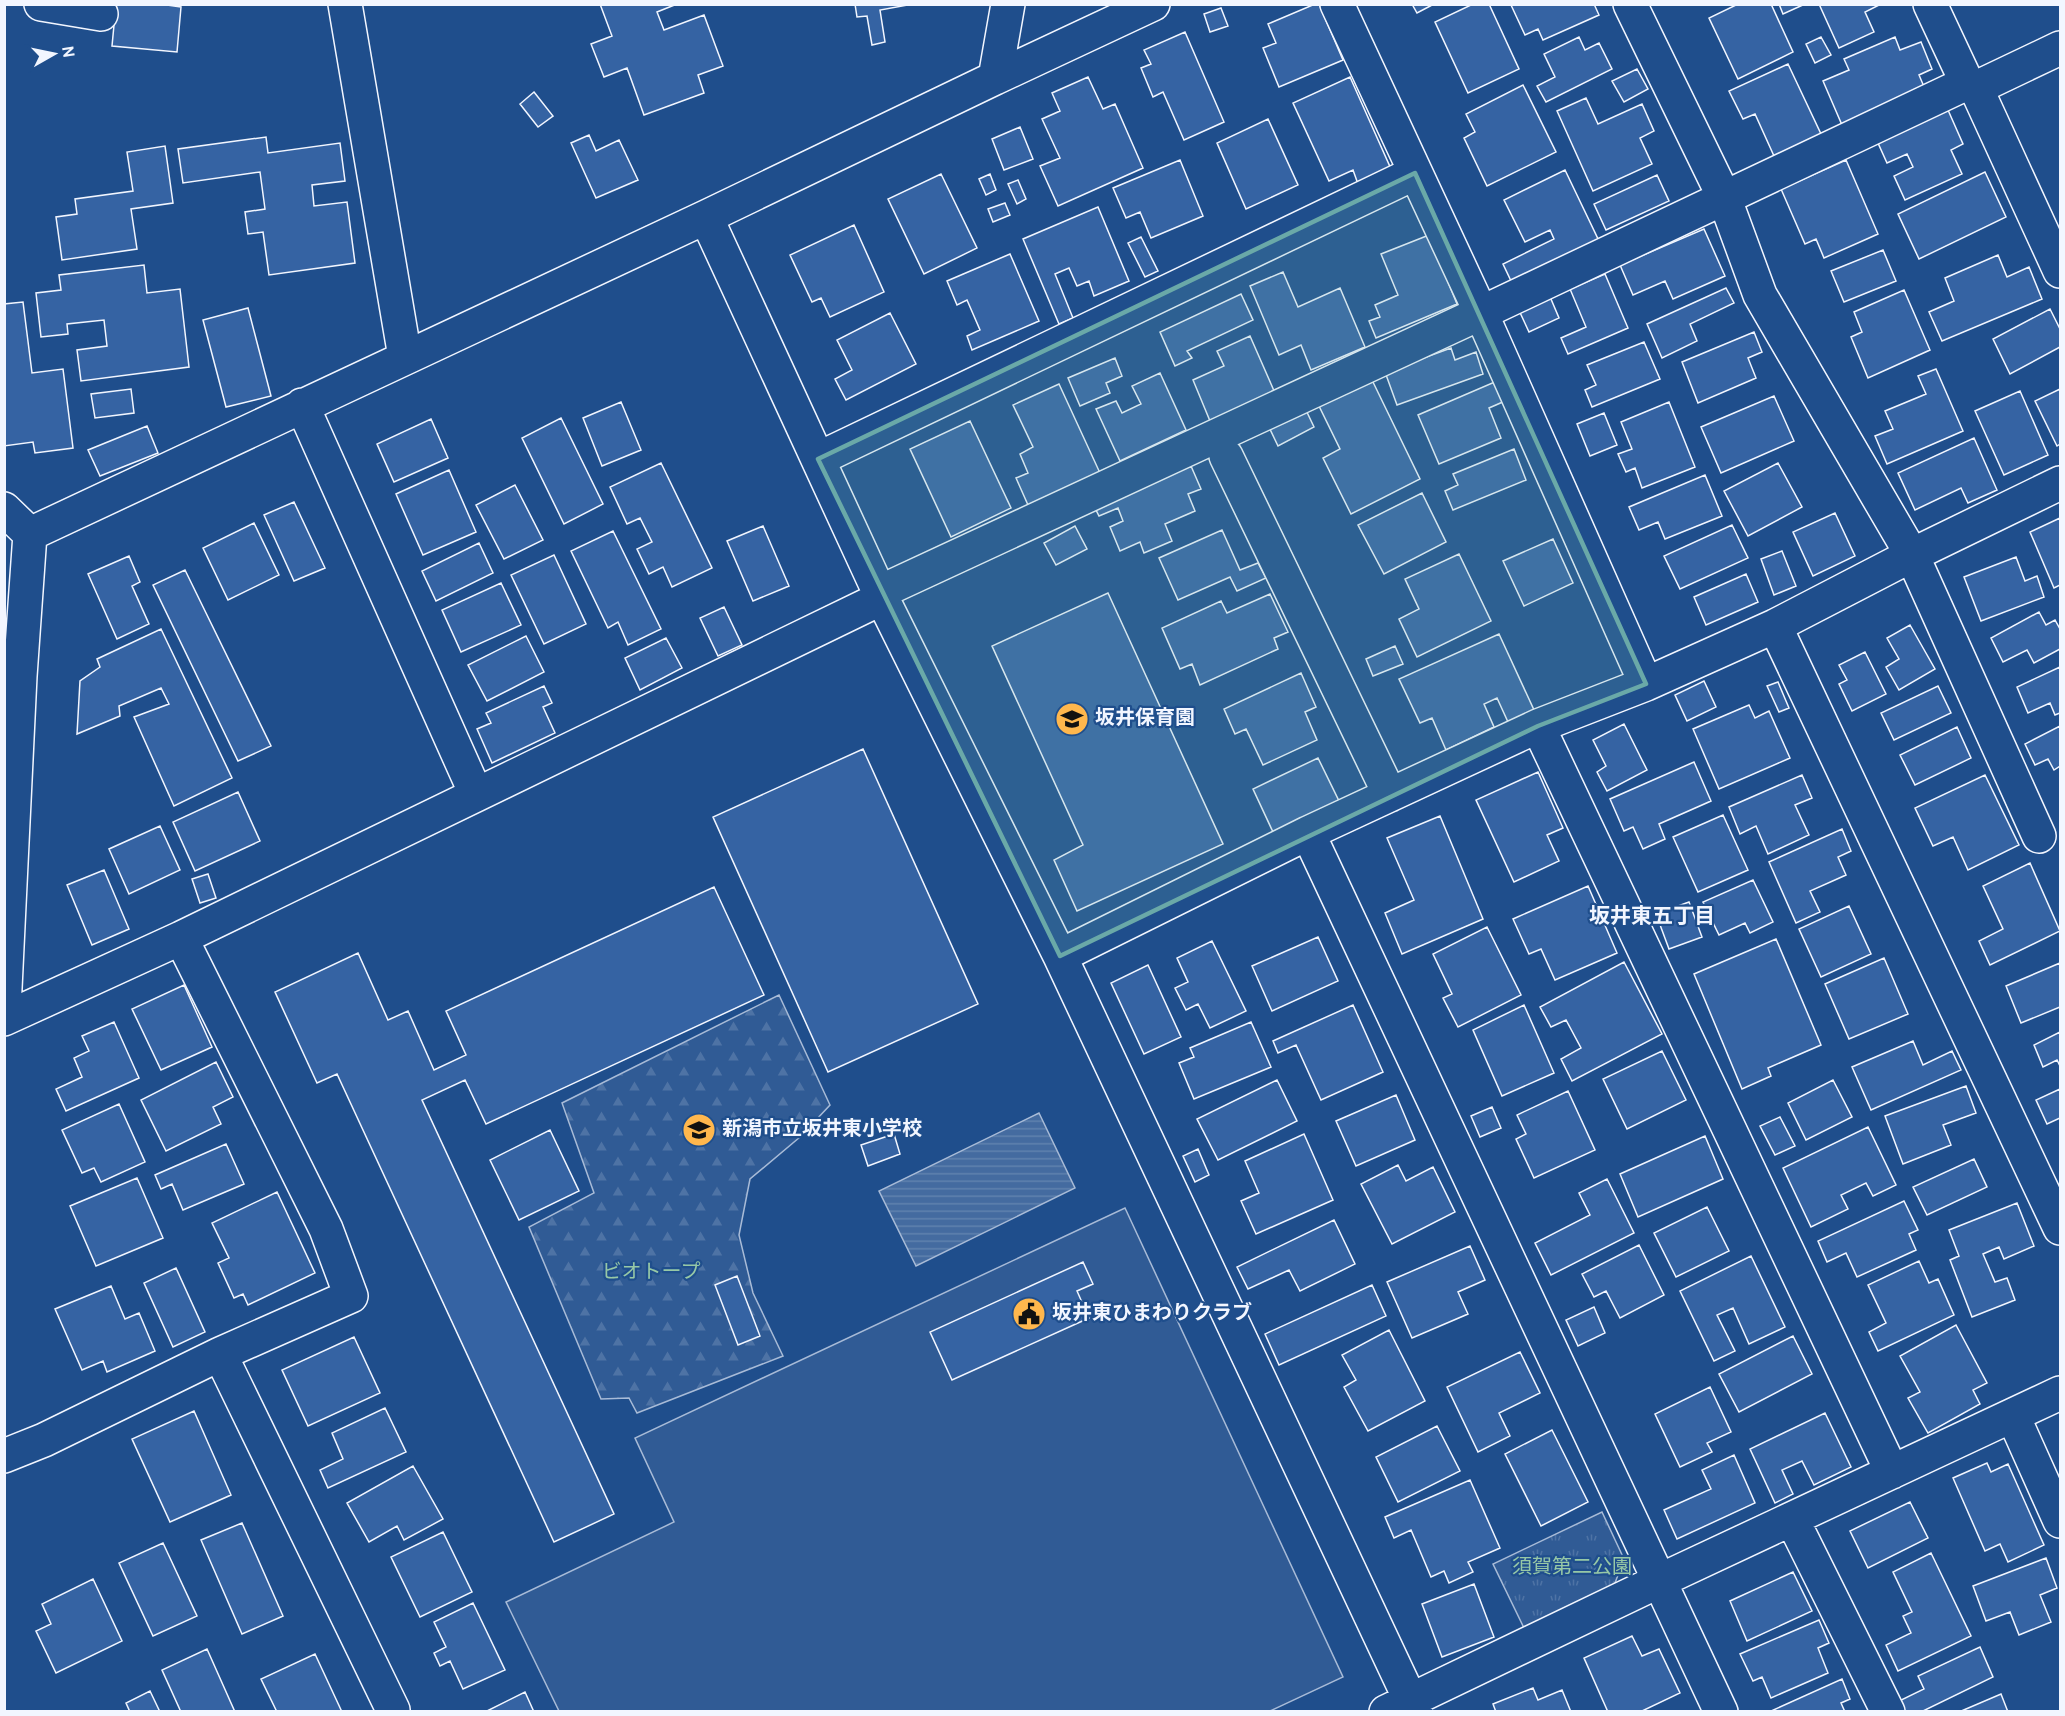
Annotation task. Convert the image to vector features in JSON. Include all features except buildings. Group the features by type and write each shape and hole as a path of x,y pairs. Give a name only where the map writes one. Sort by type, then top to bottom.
{"street":[{"path":"41,4 101,14"},
{"path":"345,4 405,357"},
{"path":"995,78 1008,4"},
{"path":"30,534 706,217 1153,4"},
{"path":"1337,4 1481,313 1646,684"},
{"path":"1630,4 1724,197 1760,296 1912,555 2039,836"},
{"path":"1930,4 2061,271"},
{"path":"4,1019 181,938 881,595 1724,197 2061,48"},
{"path":"818,459 1415,173"},
{"path":"706,217 881,595 1060,957 1404,1708 1659,1581 2061,1393"},
{"path":"302,405 476,795"},
{"path":"1226,456 1390,795"},
{"path":"1060,957 1308,833 1538,726 1646,684 1775,626 1912,555 2061,483"},
{"path":"4,509 30,534"},
{"path":"5,988 20,676 30,534"},
{"path":"1775,626 2061,1228"},
{"path":"1538,726 1892,1472"},
{"path":"1308,833 1720,1712"},
{"path":"4,1456 44,1440 220,1354 351,1296 326,1229 181,938"},
{"path":"220,1354 393,1710"},
{"path":"2013,1416 2061,1521"},
{"path":"1792,1519 1888,1712"}],"highlighted area":[{"path":"1415,173 1646,684 1538,726 1060,956 818,459"}],"shaded area":[{"path":"1039,1113 1075,1188 916,1266 879,1191"},
{"path":"1125,1208 1343,1677 1270,1711 559,1711 506,1602 674,1522 635,1438"}],"green space":[{"name":"ビオトープ","path":"779,995 830,1105 800,1137 750,1179 739,1235 753,1293 783,1356 637,1413 629,1398 601,1399 529,1227 594,1193 562,1103"},
{"name":"須賀第二公園","path":"1602,1512 1624,1559 1612,1591 1525,1630 1493,1564"}],"place":[{"name":"坂井保育園","path":"1072,719"},
{"name":"新潟市立坂井東小学校","path":"699,1130"},
{"name":"坂井東ひまわりクラブ","path":"1029,1314"}],"district":[{"name":"坂井東五丁目","path":"1652,917"}]}
